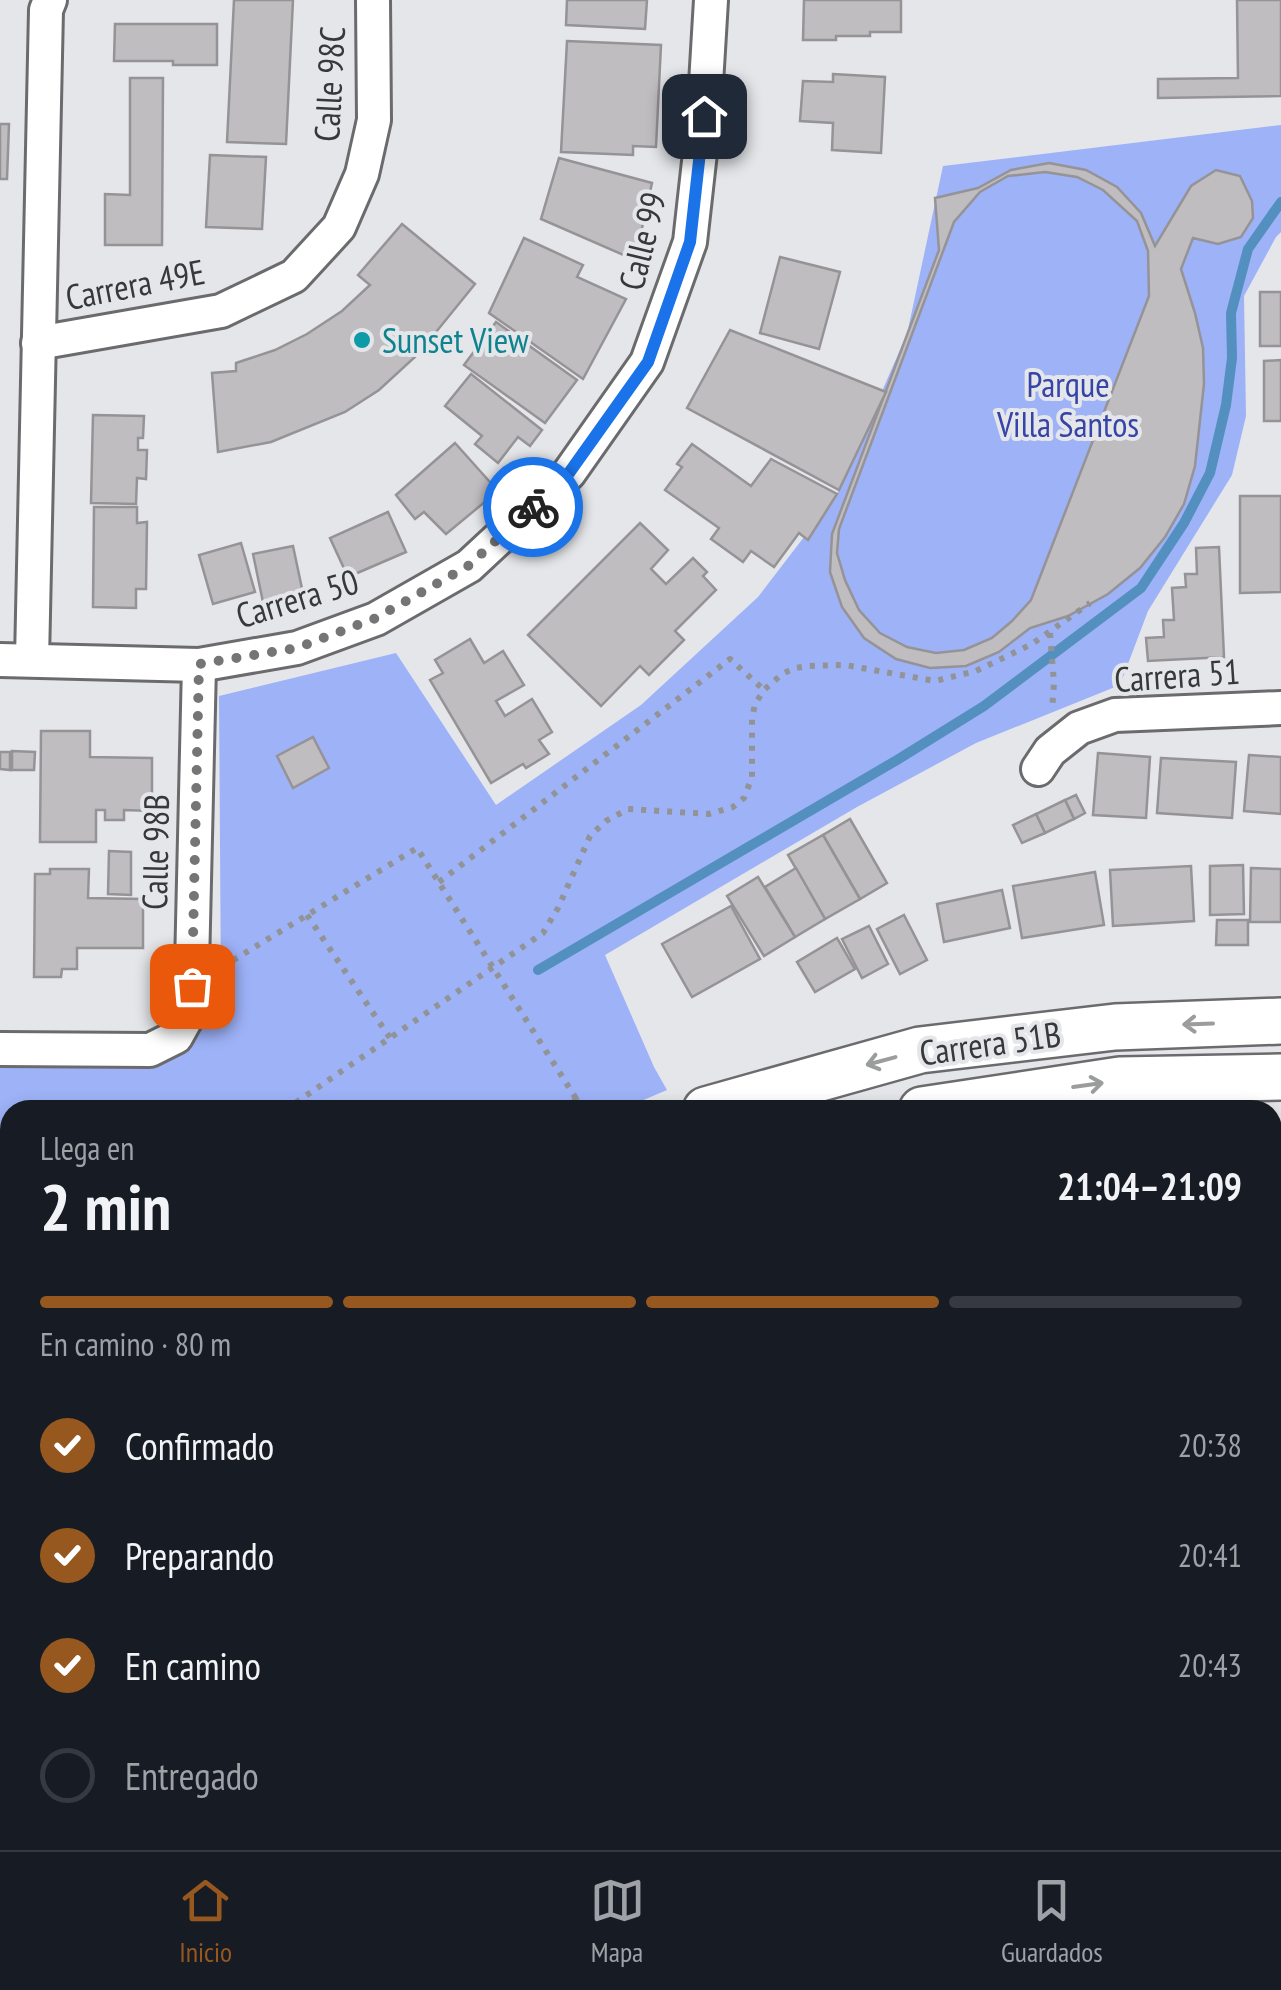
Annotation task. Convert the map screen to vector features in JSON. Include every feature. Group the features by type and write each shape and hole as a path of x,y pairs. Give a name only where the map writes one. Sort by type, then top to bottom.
{"main road":[{"name":"Carrera 51B","path":"737,1100 920,1050 1116,1027 1281,1021"},
{"name":"Carrera 51B","path":"988,1100 1120,1080 1281,1077"}],"street":[{"path":"16,660 38,343 46,10 50,0"},
{"name":"Calle 98C","path":"339,227 362,174 374,120 374,0"},
{"name":"Calle 99","path":"569,473 648,362 690,242 704,116 710,0"},
{"name":"Carrera 49E","path":"38,343 221,311 294,276 339,227"},
{"name":"Carrera 50","path":"16,660 199,664 297,648 376,618 468,566 569,473"},
{"name":"Calle 98B","path":"0,1049 150,1050 176,1038 191,1010 199,664"},
{"name":"Carrera 51","path":"1038,769 1050,751 1079,728 1115,714 1281,708"}],"path":[{"path":"300,1100 543,933 590,836 606,821 628,809 709,814 744,798 752,777 755,704 782,674 808,666 845,665 936,681 976,671 1032,644 1090,604"},
{"path":"1050,632 1054,683"},
{"path":"439,882 730,659 764,690"},
{"path":"192,986 417,848 577,1100"},
{"path":"307,916 390,1038"}],"green space":[{"name":"Parque Villa Santos","path":"1281,125 1281,232 1244,296 1246,416 1232,475 1148,611 1120,685 976,743 857,807 605,955 667,1090 644,1100 0,1100 0,1057 172,1052 209,1020 221,996 219,696 396,653 496,805 641,705 758,597 837,494 907,334 943,166"}],"building":[{"path":"234,0 293,0 286,144 227,142"},
{"path":"567,0 647,0 645,29 566,25"},
{"path":"804,0 901,0 901,32 803,40"},
{"path":"1237,0 1281,0 1281,96 1158,98 1158,79 1238,78"},
{"path":"115,24 217,24 217,65 114,61"},
{"path":"567,41 661,45 656,147 633,146 633,155 561,152"},
{"path":"833,74 885,77 881,153 832,150 833,123 800,121 803,81 833,82"},
{"path":"130,78 163,78 162,245 105,245 105,194 130,195"},
{"path":"0,124 9,124 7,179 0,179"},
{"path":"210,155 266,157 262,229 206,227"},
{"path":"559,158 652,183 635,260 541,219"},
{"path":"1049,163 1086,170 1117,187 1141,213 1155,246 1191,186 1216,170 1240,176 1252,201 1253,218 1241,237 1218,244 1193,238 1181,269 1203,348 1204,384 1195,466 1184,504 1165,537 1140,568 1108,594 1068,616 1030,628 999,652 966,666 930,668 896,659 864,638 842,607 830,572 832,534 939,250 935,198 978,188 1011,170","holes":["1045,172 1077,177 1103,190 1137,221 1148,251 1149,296 1031,600 992,638 964,650 936,653 907,647 880,633 859,610 837,553 839,529 954,222 980,192 1008,176"]},
{"name":"Sunset View","path":"402,224 475,284 415,357 379,390 345,412 271,442 218,452 212,373 236,371 236,363 275,350 342,311 370,285 358,275"},
{"path":"524,238 583,265 577,277 626,299 583,379 489,313"},
{"path":"780,257 840,272 819,349 760,333"},
{"path":"1260,292 1281,292 1281,346 1260,346"},
{"path":"496,322 577,380 545,423 464,365"},
{"path":"730,330 886,392 839,490 687,408"},
{"path":"1281,360 1281,421 1264,421 1264,361"},
{"path":"471,374 542,430 530,446 518,437 498,463 475,444 482,436 445,406"},
{"path":"93,415 144,416 138,450 147,450 146,479 137,478 136,504 91,503"},
{"path":"455,443 498,491 446,534 424,512 415,519 396,495"},
{"path":"692,444 751,486 771,459 837,494 808,540 799,533 774,567 751,551 743,562 711,539 719,528 665,490 682,467 677,464"},
{"path":"1240,496 1281,496 1281,592 1240,593"},
{"path":"94,507 137,507 137,523 147,522 146,589 136,589 136,608 93,607"},
{"path":"388,512 406,552 348,577 330,538"},
{"path":"640,523 668,550 651,569 666,584 693,558 707,572 703,576 716,590 675,631 684,640 649,675 640,666 601,706 528,635"},
{"path":"241,543 255,592 213,604 199,555"},
{"path":"293,546 304,598 264,607 253,554"},
{"path":"1219,547 1224,657 1148,661 1146,638 1164,637 1163,620 1174,620 1172,588 1186,587 1185,574 1197,574 1196,548"},
{"path":"470,639 484,663 503,651 524,685 496,701 505,716 532,699 552,732 539,740 549,754 491,783 430,680 443,673 435,660"},
{"path":"41,731 90,731 90,757 152,758 152,811 124,810 124,820 105,820 105,810 96,810 96,842 40,842"},
{"path":"313,737 329,768 293,788 277,756"},
{"path":"12,751 35,752 34,770 12,770"},
{"path":"0,752 10,752 10,770 0,769"},
{"path":"1098,753 1150,757 1146,818 1093,815"},
{"path":"1249,755 1281,757 1281,814 1244,811"},
{"path":"1161,758 1236,762 1232,818 1157,813"},
{"path":"1076,795 1085,813 1074,819 1065,800"},
{"path":"1065,800 1074,819 1045,833 1036,814"},
{"path":"1036,814 1045,833 1022,843 1013,825"},
{"path":"850,819 887,883 860,899 823,835"},
{"path":"823,835 860,899 825,919 788,855"},
{"path":"109,851 131,852 131,895 108,894"},
{"path":"1243,865 1244,914 1210,915 1210,866"},
{"path":"1191,866 1194,921 1113,926 1110,870"},
{"path":"796,868 825,919 795,937 765,887"},
{"path":"1251,868 1281,869 1281,922 1250,922"},
{"path":"50,869 89,869 88,898 143,899 143,948 77,948 77,969 62,969 61,977 34,977 35,874 50,874"},
{"path":"1095,872 1104,925 1022,938 1013,886"},
{"path":"758,877 795,937 764,956 727,896"},
{"path":"1002,890 1010,928 944,942 937,904"},
{"path":"731,906 760,959 692,997 662,944"},
{"path":"904,915 927,960 900,974 877,929"},
{"path":"1217,920 1248,920 1248,945 1216,945"},
{"path":"869,926 888,964 862,978 842,939"},
{"path":"837,938 855,969 815,992 797,962"}],"waterway":[{"path":"538,970 984,706 1141,588 1184,523 1210,473 1226,405 1232,358 1231,313 1248,249 1281,202"}],"way so far":[{"path":"192,986 199,664 297,648 376,618 468,566 533,507"}],"place":[{"name":"Sunset View","path":"362,340"}],"route":[{"path":"533,507 569,473 648,362 690,242 704,116"}]}
